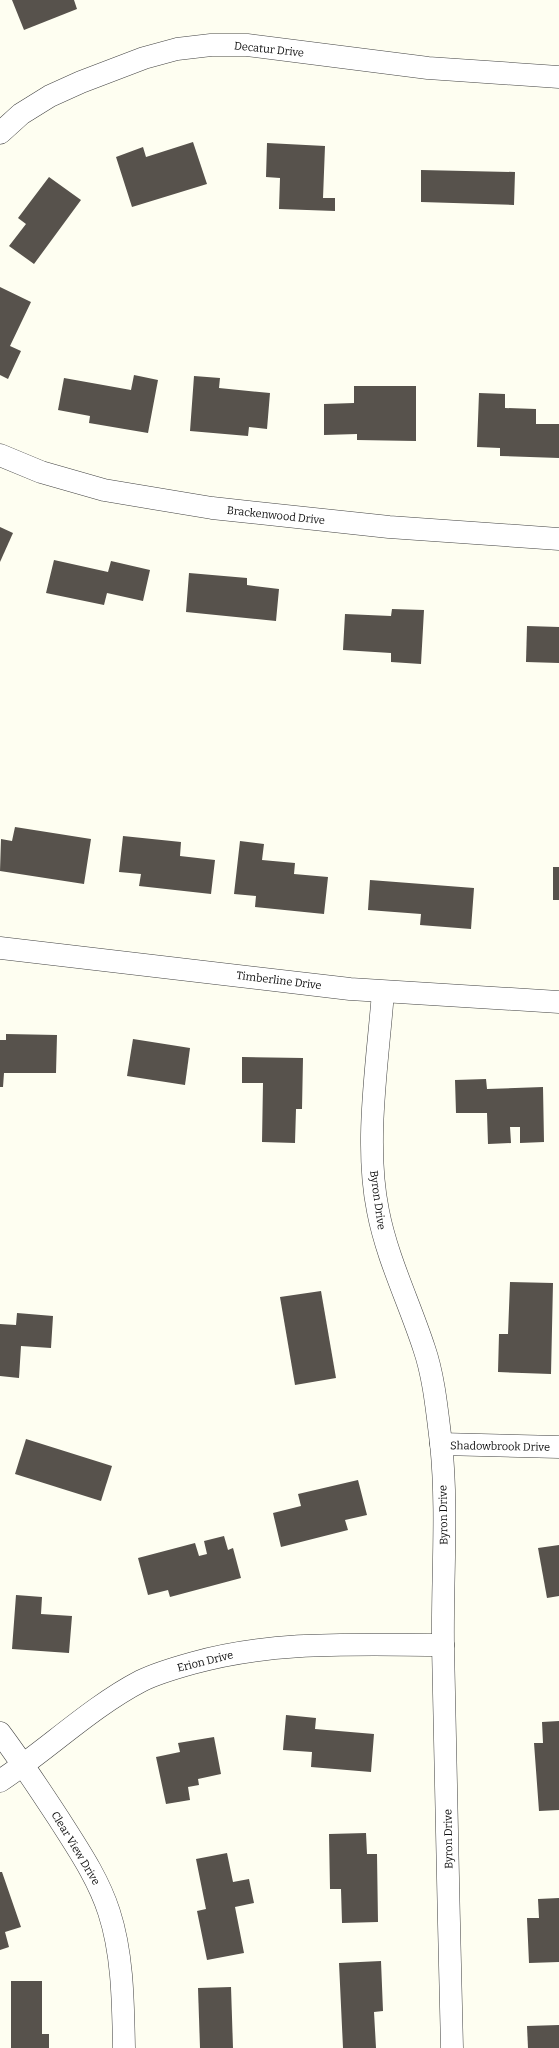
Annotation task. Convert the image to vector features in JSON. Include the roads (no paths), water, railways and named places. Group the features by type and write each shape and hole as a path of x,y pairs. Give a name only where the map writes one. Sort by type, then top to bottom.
{"street":[{"name":"Decatur Drive","path":"0,133 21,114 50,96 81,82 150,56 177,49 211,45 247,45 428,68 559,77"},
{"name":"Brackenwood Drive","path":"0,455 41,472 104,490 212,508 389,527 559,539"},
{"name":"Timberline Drive","path":"0,948 383,992 559,1002"},
{"name":"Byron Drive","path":"383,992 373,1116 373,1178 377,1208 385,1242 425,1350 433,1386 441,1444 443,1493 443,1645 452,2048"},
{"name":"Shadowbrook Drive","path":"441,1444 559,1447"},
{"name":"Erion Drive","path":"0,1781 24,1765 110,1700 142,1680 173,1668 211,1658 256,1650 292,1646 443,1645"},
{"name":"Clear View Drive","path":"0,1734 24,1765 98,1882 110,1913 118,1952 123,1996 124,2048"}]}
